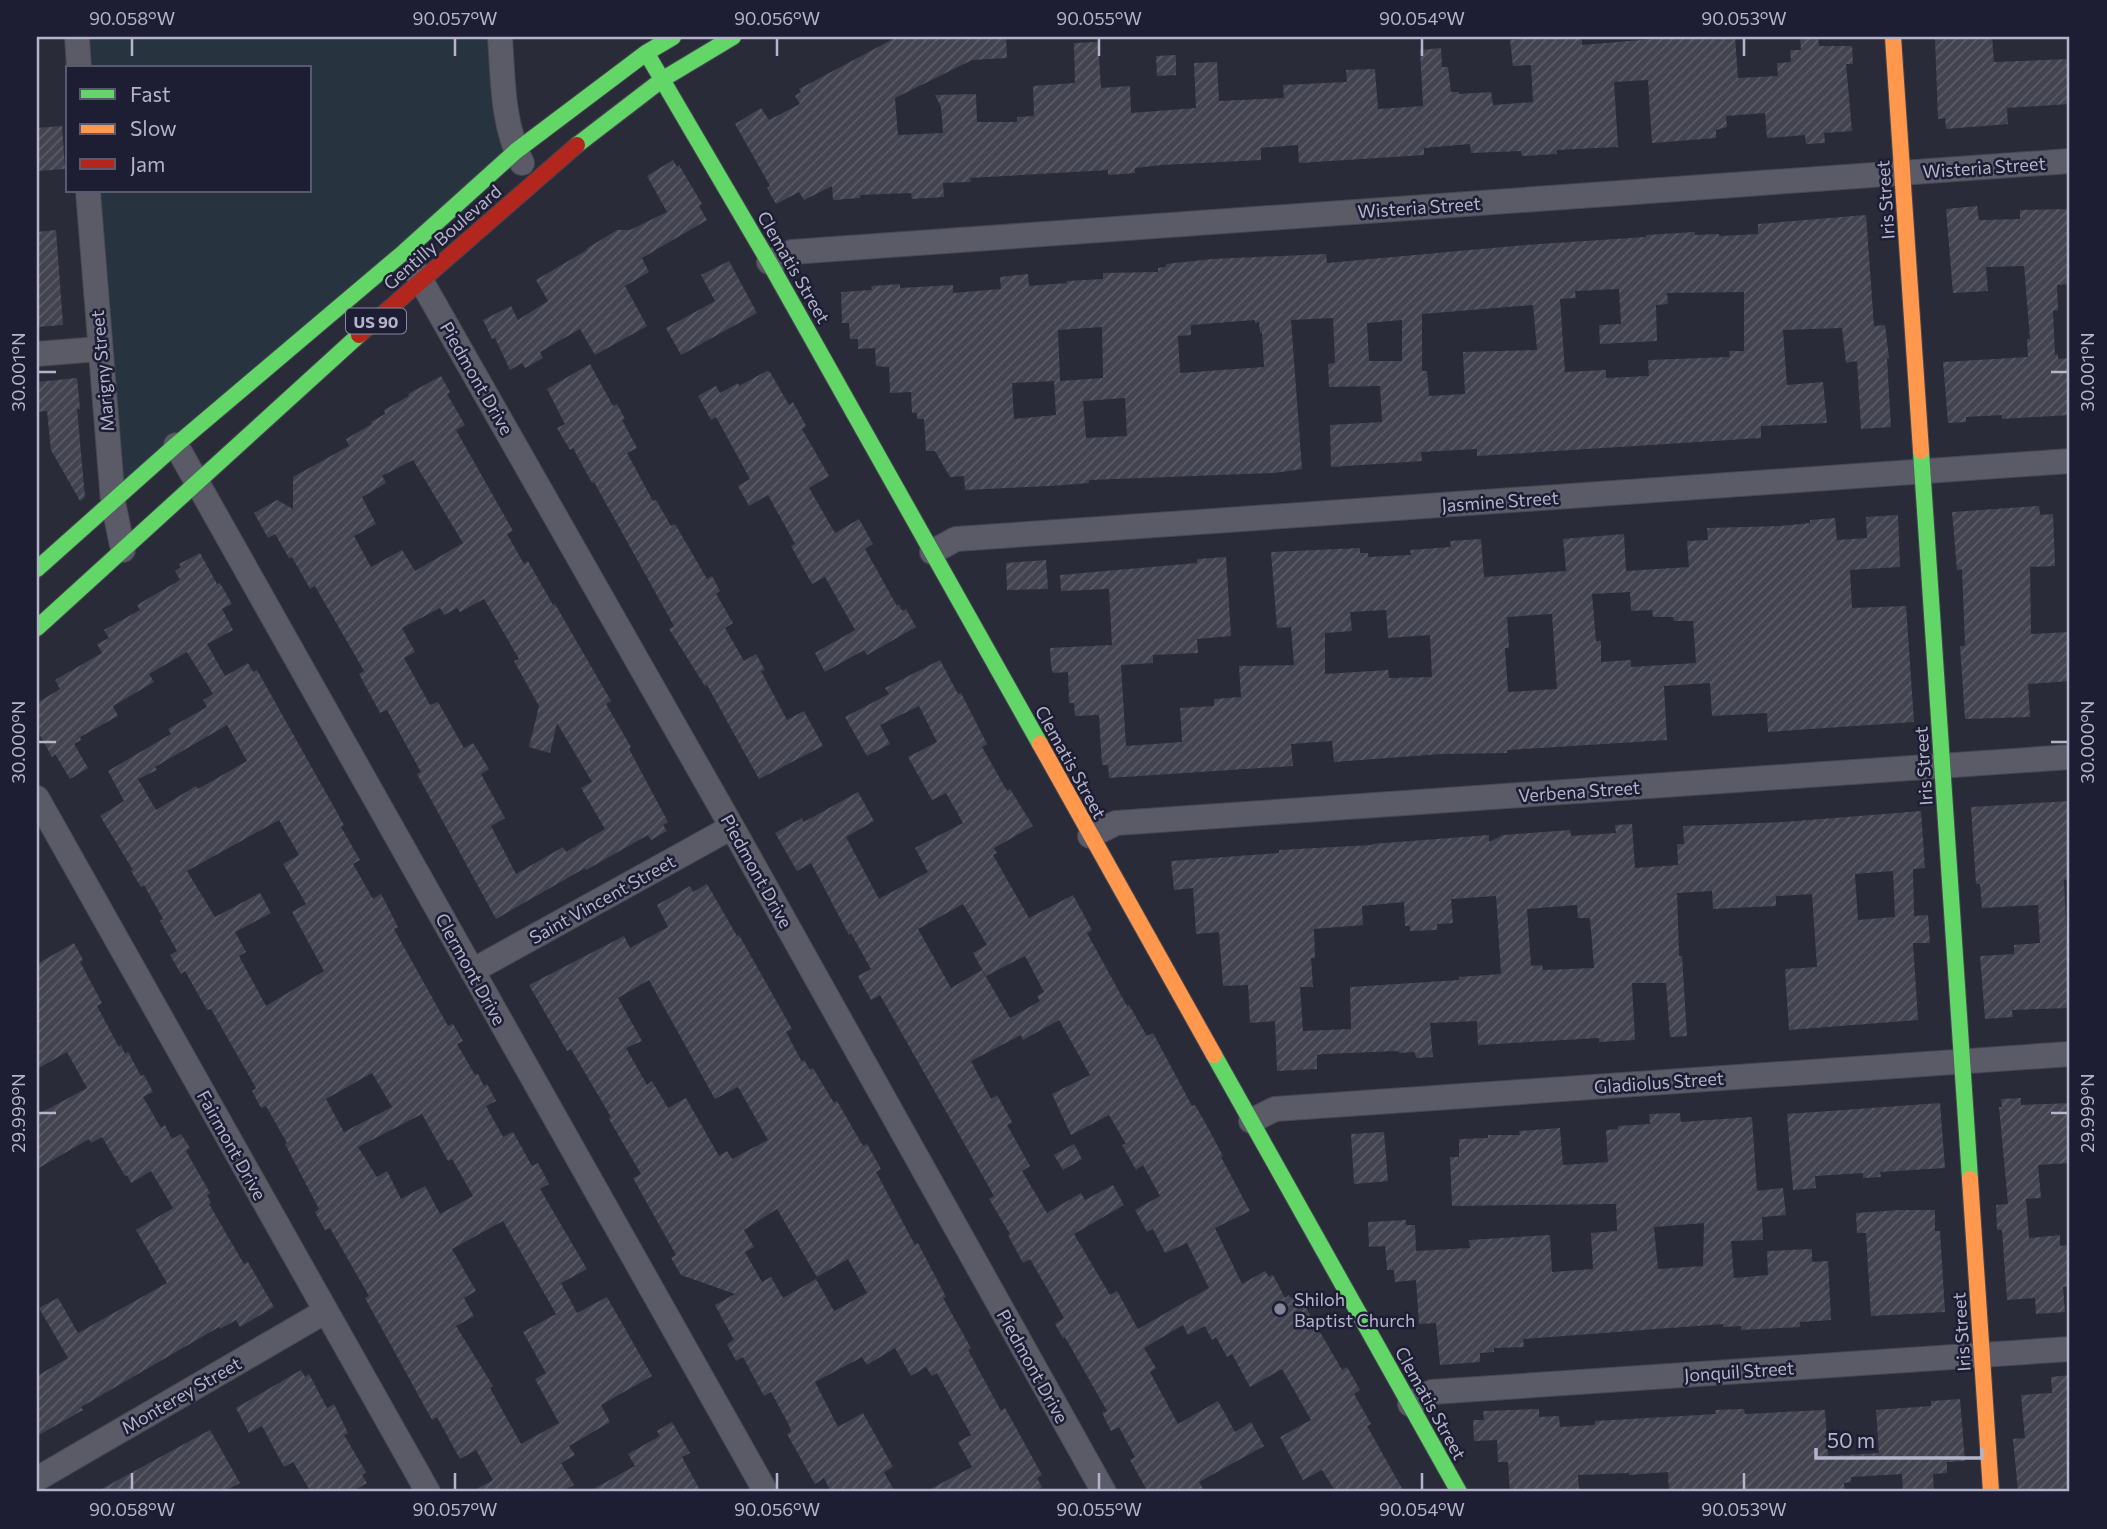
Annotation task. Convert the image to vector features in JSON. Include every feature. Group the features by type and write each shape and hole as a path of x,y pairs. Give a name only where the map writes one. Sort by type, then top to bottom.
{"street":[{"path":"77,37 79,66"},
{"path":"500,37 505,113 516,151 532,183"},
{"name":"Gentilly Boulevard","path":"37,569 176,445 404,252 516,151 646,53 673,37"},
{"name":"Gentilly Boulevard","path":"37,628 421,279 532,183 663,80 733,37"},
{"name":"Iris Street","path":"1893,37 1991,1492"},
{"name":"Clematis Street","path":"646,53 769,262 1459,1492"},
{"name":"Wisteria Street","path":"769,262 792,251 2070,161"},
{"name":"Marigny Street","path":"88,192 113,502 123,550"},
{"name":"Piedmont Drive","path":"404,252 732,827 1104,1492"},
{"path":"37,354 99,349"},
{"name":"Clermont Drive","path":"176,445 766,1492"},
{"name":"Jasmine Street","path":"932,552 956,539 2070,461"},
{"name":"Verbena Street","path":"1090,836 1116,822 2070,757"},
{"name":"Fairmont Drive","path":"37,799 428,1492"},
{"name":"Saint Vincent Street","path":"472,971 732,827"},
{"name":"Gladiolus Street","path":"1251,1121 1275,1109 2070,1054"},
{"name":"Monterey Street","path":"37,1479 326,1311"},
{"name":"Jonquil Street","path":"1410,1404 1432,1392 2070,1349"}],"shaded area":[{"path":"77,37 500,37 516,151 113,502 88,192 312,192 312,66 79,66"}],"building":[{"path":"897,37 1006,37 1007,58 972,60 895,98 898,135 943,133 941,107 935,95 976,94 977,122 1017,122 1017,117 1034,116 1033,86 1075,83 1074,43 1098,42 1101,88 1130,86 1131,113 1196,108 1194,63 1217,62 1219,101 1284,98 1283,85 1347,82 1346,70 1375,69 1378,109 1423,106 1420,50 1441,48 1442,67 1448,67 1451,92 1491,92 1493,105 1533,102 1531,65 1513,66 1510,40 1541,37 1582,37 1582,45 1677,37 1735,37 1738,78 1778,76 1777,63 1791,62 1790,50 1801,50 1800,37 1818,37 1819,46 1852,46 1853,64 1846,64 1852,131 1824,133 1825,143 1806,144 1805,135 1767,138 1765,113 1726,116 1727,127 1716,130 1716,138 1652,143 1648,80 1614,82 1618,147 1557,150 1557,154 1522,156 1521,151 1471,153 1470,144 1424,148 1424,155 1299,163 1298,145 1261,148 1261,160 1162,165 1135,168 1135,173 1108,175 1108,170 970,178 971,182 943,183 944,197 912,199 911,193 860,195 860,198 833,200 832,186 804,200 799,192 776,204 767,188 770,186 735,124 761,108 769,120 800,104 795,96 801,92 799,89"},
{"path":"1992,37 1994,62 2070,59 2070,104 2007,108 2008,124 1946,129 1945,118 1938,119 1935,39"},
{"path":"1176,55 1176,75 1157,76 1156,56"},
{"path":"62,126 65,169 37,171 37,128"},
{"path":"673,160 677,167 679,165 702,204 699,206 707,220 642,258 649,272 625,286 647,326 595,355 580,329 540,352 543,358 525,368 522,363 510,370 483,320 511,306 518,320 548,301 536,280 617,230 630,230 667,212 647,176"},
{"path":"1977,206 1979,220 2020,219 2020,210 2070,209 2070,284 2057,285 2058,310 2053,311 2055,355 2058,354 2058,359 2070,358 2070,415 2002,419 2002,415 1966,417 1966,422 1948,423 1943,362 2028,357 2027,339 2030,339 2024,266 1986,267 1988,291 1953,293 1946,209"},
{"path":"1866,215 1874,326 1885,325 1889,358 1891,427 1861,429 1857,361 1846,363 1842,328 1783,330 1787,385 1823,382 1827,423 1761,426 1761,438 1477,456 1477,449 1421,452 1422,461 1331,467 1330,425 1382,422 1380,386 1329,387 1328,364 1335,363 1333,318 1291,320 1302,469 1274,473 1089,480 1089,483 965,490 964,476 950,477 935,451 926,451 924,419 917,419 917,413 912,413 911,392 890,393 889,367 876,366 875,348 858,349 858,339 850,339 849,323 842,323 841,292 872,290 871,286 900,284 900,288 953,285 953,293 1001,289 1000,277 1028,274 1029,286 1103,279 1103,273 1158,272 1158,268 1166,267 1166,264 1212,259 1326,254 1327,263 1646,235 1695,232 1695,235 1719,236 1758,234 1758,224","holes":["1619,289 1621,324 1599,325 1600,344 1657,341 1656,305 1668,304 1667,293 1744,292 1744,351 1729,351 1730,357 1648,360 1649,376 1606,378 1606,370 1565,372 1560,299 1576,298 1575,291","1533,305 1537,350 1463,352 1465,394 1429,396 1427,371 1422,371 1422,314","1255,320 1255,323 1259,322 1260,333 1262,332 1264,367 1180,373 1178,336 1191,335 1191,325","1402,320 1402,361 1369,361 1367,323","1102,327 1103,378 1060,381 1058,330","1054,381 1056,415 1014,419 1012,383","1125,398 1127,436 1086,438 1083,401"]},
{"path":"56,230 63,325 37,327 37,232"},
{"path":"729,261 757,313 681,355 666,328 715,301 701,275"},
{"path":"590,364 613,406 617,404 625,419 622,420 637,448 627,453 653,501 656,500 671,526 675,524 707,579 712,576 720,591 716,594 733,623 725,628 744,661 756,654 765,670 761,671 787,720 804,711 823,746 759,779 707,685 705,686 669,629 674,626 594,482 592,483 573,448 570,450 557,428 565,424 547,389"},
{"path":"767,371 789,405 793,402 806,426 802,429 829,476 809,488 835,533 859,519 873,544 865,549 897,606 899,604 902,611 906,609 916,627 867,655 864,650 825,672 815,653 855,630 825,577 812,584 791,546 795,544 768,495 749,506 738,486 750,479 716,417 711,420 698,396 716,386 720,393"},
{"path":"441,376 450,392 447,394 465,425 456,430 513,531 507,534 524,564 528,561 553,605 555,604 611,701 606,704 631,747 629,749 668,822 663,825 667,831 651,840 648,835 496,919 417,774 421,772 387,710 380,713 359,674 364,671 315,586 310,589 292,557 289,558 275,534 268,538 254,513 277,500 293,509 293,477 349,446 346,439 372,424 371,422 385,414 384,410 409,396 408,394","holes":["413,460 463,543 415,571 402,550 371,567 354,536 376,524 362,497 386,483 382,476","484,599 519,659 514,661 539,706 529,747 550,753 557,723 592,782 581,788 605,829 566,852 563,847 516,874 491,826 505,818 481,774 489,769 473,743 464,748 438,702 430,705 404,658 415,652 402,628 440,608 444,615 457,608 460,612"]},
{"path":"77,378 85,497 80,501 51,450 47,411 37,412 37,382"},
{"path":"2039,506 2040,515 2053,514 2055,566 2030,567 2031,634 2070,632 2070,681 2028,684 2030,717 1965,719 1960,646 1965,646 1962,569 1957,570 1952,512"},
{"path":"1898,515 1900,567 1850,570 1852,608 1906,606 1914,722 1768,732 1767,713 1712,716 1710,683 1664,686 1667,740 1507,750 1507,753 1441,754 1334,762 1332,741 1291,744 1293,766 1109,778 1108,765 1102,765 1099,715 1075,716 1074,703 1069,703 1068,672 1053,673 1051,666 1050,648 1112,645 1109,589 1061,591 1060,575 1197,563 1197,559 1226,557 1231,636 1197,639 1198,653 1153,655 1153,663 1121,665 1126,746 1182,742 1180,708 1214,706 1214,699 1241,697 1239,666 1294,665 1291,627 1277,628 1271,552 1360,548 1360,553 1368,553 1368,557 1411,555 1410,550 1451,547 1450,541 1481,539 1484,577 1566,571 1563,539 1624,534 1626,571 1689,567 1687,541 1708,540 1707,528 1780,526 1835,518 1837,540 1867,538 1866,517","holes":["1630,592 1631,611 1652,610 1653,617 1693,621 1696,663 1631,667 1631,660 1601,662 1601,641 1596,641 1592,594","1386,610 1388,638 1430,635 1432,677 1389,678 1388,670 1325,674 1325,633 1352,631 1350,612","1552,614 1557,689 1508,692 1505,648 1509,648 1507,617"]},
{"path":"200,553 217,584 220,583 232,604 222,609 233,630 207,644 225,676 248,663 253,672 257,670 344,825 341,827 360,860 353,864 373,899 381,894 398,927 394,929 448,1026 453,1024 463,1041 457,1044 475,1075 478,1074 484,1086 487,1084 496,1101 486,1106 503,1137 513,1132 532,1166 538,1163 549,1184 540,1189 587,1269 561,1283 577,1313 607,1297 652,1376 601,1405 610,1422 569,1446 575,1455 561,1463 574,1485 560,1492 471,1492 493,1480 476,1450 460,1459 437,1417 432,1420 365,1298 369,1296 330,1228 325,1230 315,1212 319,1209 285,1144 287,1143 266,1106 261,1108 252,1091 256,1088 211,1009 207,1010 185,971 181,974 170,955 177,951 160,921 163,919 144,885 141,887 131,871 133,870 100,816 124,801 108,771 171,734 168,729 207,707 203,700 213,694 187,652 149,674 154,682 113,706 118,716 80,737 81,740 74,744 88,768 70,779 55,754 52,757 37,730 37,703 60,689 55,680 102,653 97,644 109,638 104,630 140,610 137,605 180,580 175,571 181,567 179,564","holes":["227,725 247,761 198,789 196,786 156,810 138,779 157,770 155,767","279,820 299,855 283,864 306,904 292,912 324,971 266,1006 239,956 246,952 235,932 271,913 260,893 215,917 187,871","372,1073 392,1107 344,1132 326,1099","422,1114 448,1161 452,1159 473,1196 440,1214 425,1186 401,1199 387,1171 377,1177 358,1147","503,1221 556,1314 523,1332 546,1373 535,1379 559,1423 521,1444 490,1388 493,1386 456,1326 474,1316 464,1298 476,1291 452,1249"]},
{"path":"1046,560 1048,589 1007,590 1006,563"},
{"path":"940,660 958,694 961,693 987,744 982,747 1007,791 1010,789 1033,826 994,848 997,853 993,855 1029,918 1073,895 1092,930 1087,933 1127,1006 1129,1005 1147,1036 1153,1033 1192,1106 1195,1105 1206,1124 1250,1211 1215,1228 1242,1284 1265,1271 1269,1277 1273,1275 1285,1298 1298,1294 1342,1370 1347,1367 1360,1390 1354,1394 1371,1424 1367,1426 1404,1492 1336,1492 1322,1470 1303,1480 1280,1437 1311,1420 1282,1369 1250,1387 1232,1354 1227,1357 1216,1337 1212,1340 1205,1326 1188,1335 1183,1325 1144,1348 1156,1368 1150,1372 1178,1424 1218,1401 1235,1432 1251,1422 1264,1446 1199,1482 1205,1492 1148,1492 1130,1460 1135,1457 1119,1427 1111,1431 1102,1413 1107,1411 1055,1324 1064,1318 1030,1259 1023,1263 1008,1235 1010,1234 989,1199 994,1196 880,995 871,1000 858,976 871,969 851,933 849,935 811,863 797,871 775,833 802,818 804,822 858,792 874,821 846,837 879,899 928,872 915,848 963,823 946,793 932,800 908,757 937,742 919,706 880,725 890,744 867,756 845,717 889,694 885,688","holes":["963,904 987,945 973,953 986,976 1025,956 1044,992 1037,996 1040,1001 1010,1018 982,970 951,988 918,929","1059,1020 1090,1075 1052,1094 1071,1135 1109,1115 1126,1144 1122,1145 1136,1170 1143,1165 1160,1196 1135,1210 1147,1232 1153,1229 1165,1253 1187,1243 1209,1288 1138,1329 1117,1291 1110,1295 1074,1234 1124,1205 1113,1185 1085,1200 1081,1193 1047,1213 1022,1171 1030,1166 1007,1125 1012,1122 997,1095 991,1099 971,1061 1021,1035 1023,1040"]},
{"path":"2070,801 2070,879 2064,880 2070,1008 2012,1010 2013,1017 1985,1019 1980,956 2014,954 2014,945 2040,943 2038,905 1982,908 1980,884 1976,884 1971,807"},
{"path":"1921,811 1925,868 1913,869 1914,916 1928,915 1930,943 1913,943 1918,1020 1789,1030 1785,969 1817,967 1812,894 1776,896 1776,906 1713,909 1712,891 1677,893 1679,956 1682,956 1687,1036 1670,1037 1666,983 1632,983 1635,1040 1599,1042 1599,1038 1478,1045 1477,1021 1430,1023 1433,1057 1416,1058 1415,1052 1398,1051 1323,1054 1317,1055 1317,1069 1277,1071 1275,1021 1250,1023 1248,985 1223,986 1219,932 1196,934 1193,888 1174,890 1171,861 1279,853 1279,850 1489,835 1489,842 1503,835 1570,830 1571,836 1616,833 1615,825 1632,824 1635,868 1678,865 1677,844 1684,844 1683,826 1784,822","holes":["1893,871 1895,917 1858,920 1855,874","1496,896 1501,974 1459,977 1459,980 1350,987 1351,1029 1303,1031 1300,987 1313,987 1311,958 1315,958 1314,929 1363,925 1362,906 1404,902 1405,926 1410,926 1410,931 1437,930 1437,924 1453,923 1451,899","1577,905 1578,918 1590,918 1594,968 1543,970 1542,965 1531,966 1527,909"]},
{"path":"707,884 792,1029 786,1032 802,1062 804,1060 810,1070 813,1068 834,1103 837,1101 863,1146 867,1144 881,1169 876,1172 946,1297 943,1298 971,1348 968,1350 1001,1411 1005,1408 1042,1475 1037,1478 1042,1487 1033,1492 925,1492 972,1467 958,1442 971,1435 937,1373 932,1376 926,1367 911,1376 895,1348 867,1365 862,1357 815,1382 838,1427 863,1413 893,1467 884,1472 895,1492 831,1492 824,1478 815,1484 787,1434 791,1432 790,1427 771,1392 764,1396 743,1357 736,1361 727,1344 734,1340 715,1305 735,1294 681,1275 671,1258 676,1255 633,1178 641,1174 571,1049 567,1051 529,985 624,936 630,948 668,927 657,905 690,886 693,892","holes":["649,980 715,1099 738,1087 768,1140 732,1159 727,1151 719,1156 686,1098 668,1108 652,1081 647,1085 626,1048 642,1041 618,998","777,1209 817,1277 848,1259 867,1293 834,1311 816,1279 783,1298 771,1277 762,1282 745,1252 754,1247 744,1230"]},
{"path":"74,943 83,960 80,962 102,1003 97,1006 119,1047 121,1045 125,1054 128,1052 153,1092 143,1097 161,1128 165,1125 172,1139 181,1134 190,1148 186,1151 210,1193 207,1195 211,1203 209,1204 244,1264 248,1262 274,1307 240,1327 236,1320 220,1329 219,1327 81,1407 83,1410 37,1436 37,1376 68,1358 39,1308 58,1298 78,1333 167,1283 136,1230 173,1208 151,1171 131,1183 102,1137 91,1143 89,1139 37,1169 37,1115 87,1088 67,1052 37,1069 37,964"},
{"path":"2021,1098 2021,1105 2070,1103 2070,1163 2038,1165 2041,1198 2026,1199 2029,1238 2060,1235 2060,1246 2070,1245 2070,1287 2063,1287 2065,1312 2036,1314 2035,1298 2007,1300 2002,1230 1997,1230 1996,1205 2008,1204 1999,1107 2002,1107 2001,1099"},
{"path":"1940,1103 1945,1168 1880,1172 1881,1177 1863,1178 1863,1173 1815,1176 1816,1188 1793,1190 1787,1114"},
{"path":"1680,1113 1681,1122 1752,1117 1757,1191 1783,1188 1786,1215 1762,1217 1763,1240 1731,1241 1734,1278 1768,1275 1767,1251 1812,1249 1812,1262 1828,1261 1831,1320 1800,1322 1800,1327 1741,1330 1741,1326 1723,1327 1723,1324 1523,1339 1524,1347 1494,1348 1494,1352 1480,1353 1480,1362 1440,1365 1436,1323 1419,1324 1416,1280 1395,1282 1394,1270 1387,1270 1385,1246 1369,1247 1368,1222 1406,1220 1406,1225 1415,1225 1416,1251 1470,1248 1469,1240 1550,1235 1552,1272 1593,1269 1591,1233 1617,1231 1616,1204 1452,1206 1450,1157 1459,1157 1459,1139 1520,1135 1519,1131 1560,1128 1563,1165 1608,1162 1606,1130 1618,1129 1618,1126 1650,1124 1649,1114","holes":["1704,1223 1703,1266 1658,1269 1654,1227"]},
{"path":"1384,1132 1388,1181 1354,1184 1351,1134"},
{"path":"1074,1144 1082,1159 1063,1170 1054,1155"},
{"path":"1935,1210 1935,1231 1940,1231 1945,1312 1871,1316 1866,1233 1857,1233 1856,1213"},
{"path":"301,1370 305,1377 309,1374 327,1408 334,1404 348,1433 344,1435 366,1472 362,1475 367,1483 351,1492 311,1492 293,1462 284,1467 262,1426 249,1433 236,1408"},
{"path":"2070,1375 2070,1492 2018,1492 2013,1439 2025,1438 2021,1395 2052,1393 2051,1377"},
{"path":"1960,1399 1965,1461 1947,1462 1947,1473 1933,1474 1934,1492 1903,1492 1902,1474 1851,1477 1851,1482 1844,1483 1845,1492 1669,1492 1668,1472 1578,1475 1579,1491 1510,1492 1508,1462 1498,1462 1497,1440 1474,1441 1473,1420 1484,1420 1483,1411 1539,1409 1539,1417 1559,1416 1560,1427 1595,1425 1595,1421 1716,1414 1715,1410 1744,1409 1745,1414 1825,1410 1828,1456 1879,1453 1876,1410 1931,1406 1931,1401"},
{"path":"672,1422 690,1453 682,1457 701,1492 588,1492 635,1466 628,1454 660,1436 657,1431"},
{"path":"210,1430 240,1483 223,1492 96,1492"}],"traffic: fast":[{"path":"37,569 176,445 404,252 516,151 646,53 673,37"},
{"path":"577,145 663,79 733,37"},
{"path":"650,59 769,262 1040,744"},
{"path":"37,628 359,335"},
{"path":"1921,451 1970,1179"},
{"path":"1214,1055 1459,1492"}],"traffic: slow":[{"path":"1893,37 1921,451"},
{"path":"1040,744 1214,1055"},
{"path":"1970,1179 1991,1492"}],"traffic: jam":[{"path":"359,335 577,145"}],"place":[{"name":"Shiloh Baptist Church","path":"1280,1309"}]}
